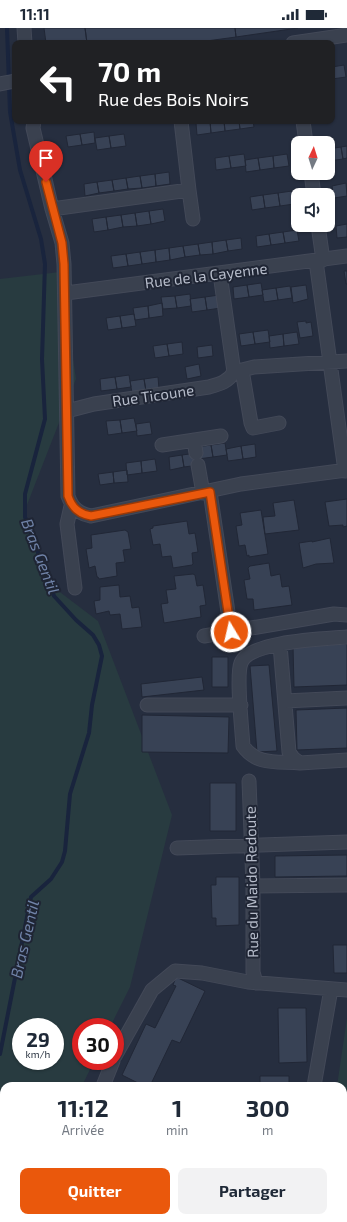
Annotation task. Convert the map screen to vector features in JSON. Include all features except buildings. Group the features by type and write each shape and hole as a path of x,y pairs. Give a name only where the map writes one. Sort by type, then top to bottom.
{"street":[{"path":"24,28 25,40"},
{"path":"316,40 347,36"},
{"path":"0,84 12,82"},
{"path":"34,124 33,128 52,209 62,243 66,293 68,496 75,509 83,515 91,516 241,484 346,470 329,362 318,232"},
{"path":"181,124 193,219"},
{"path":"303,124 305,136"},
{"path":"52,209 189,190"},
{"name":"Rue de la Cayenne","path":"66,293 220,274 347,256"},
{"path":"220,274 238,371 251,424 253,428 279,423"},
{"path":"238,371 347,361"},
{"name":"Rue Ticoune","path":"67,411 94,404 223,383 238,371"},
{"path":"162,445 221,436"},
{"path":"194,440 197,459 206,492 231,632"},
{"path":"75,509 67,524 76,588"},
{"path":"204,636 334,614 347,615"},
{"path":"347,637 293,641 249,652 240,665 243,746 249,754 259,760 300,763 347,760"},
{"path":"280,645 289,752 293,758 300,763"},
{"path":"285,701 347,698"},
{"path":"147,705 241,704"},
{"name":"Rue du Maido Redoute","path":"249,781 250,845 253,886 253,972 256,983"},
{"path":"177,848 347,842"},
{"path":"253,886 347,885"},
{"path":"124,1040 152,990 175,970 256,983 347,990"},
{"path":"315,1082 330,989"},
{"path":"105,1082 109,1070"}],"green space":[{"path":"60,272 76,379 25,510 44,580 98,621 172,815 130,987 114,1018 72,1018 72,1070 90,1070 84,1082 0,1082 0,279"},
{"path":"347,1018 347,1082 338,1082"}],"waterway":[{"name":"Bras Gentil","path":"7,28 10,112 12,124"},
{"name":"Bras Gentil","path":"0,1054 31,897 51,879 62,862 65,851 70,794 89,733 92,705 102,656 99,645 93,635 76,620 54,596 25,517 25,494 45,419 42,359 45,264 41,239 20,170 12,124"}],"route":[{"path":"46,182 62,243 64,264 66,293 68,496 72,506 83,515 91,516 210,492 231,632"}]}
